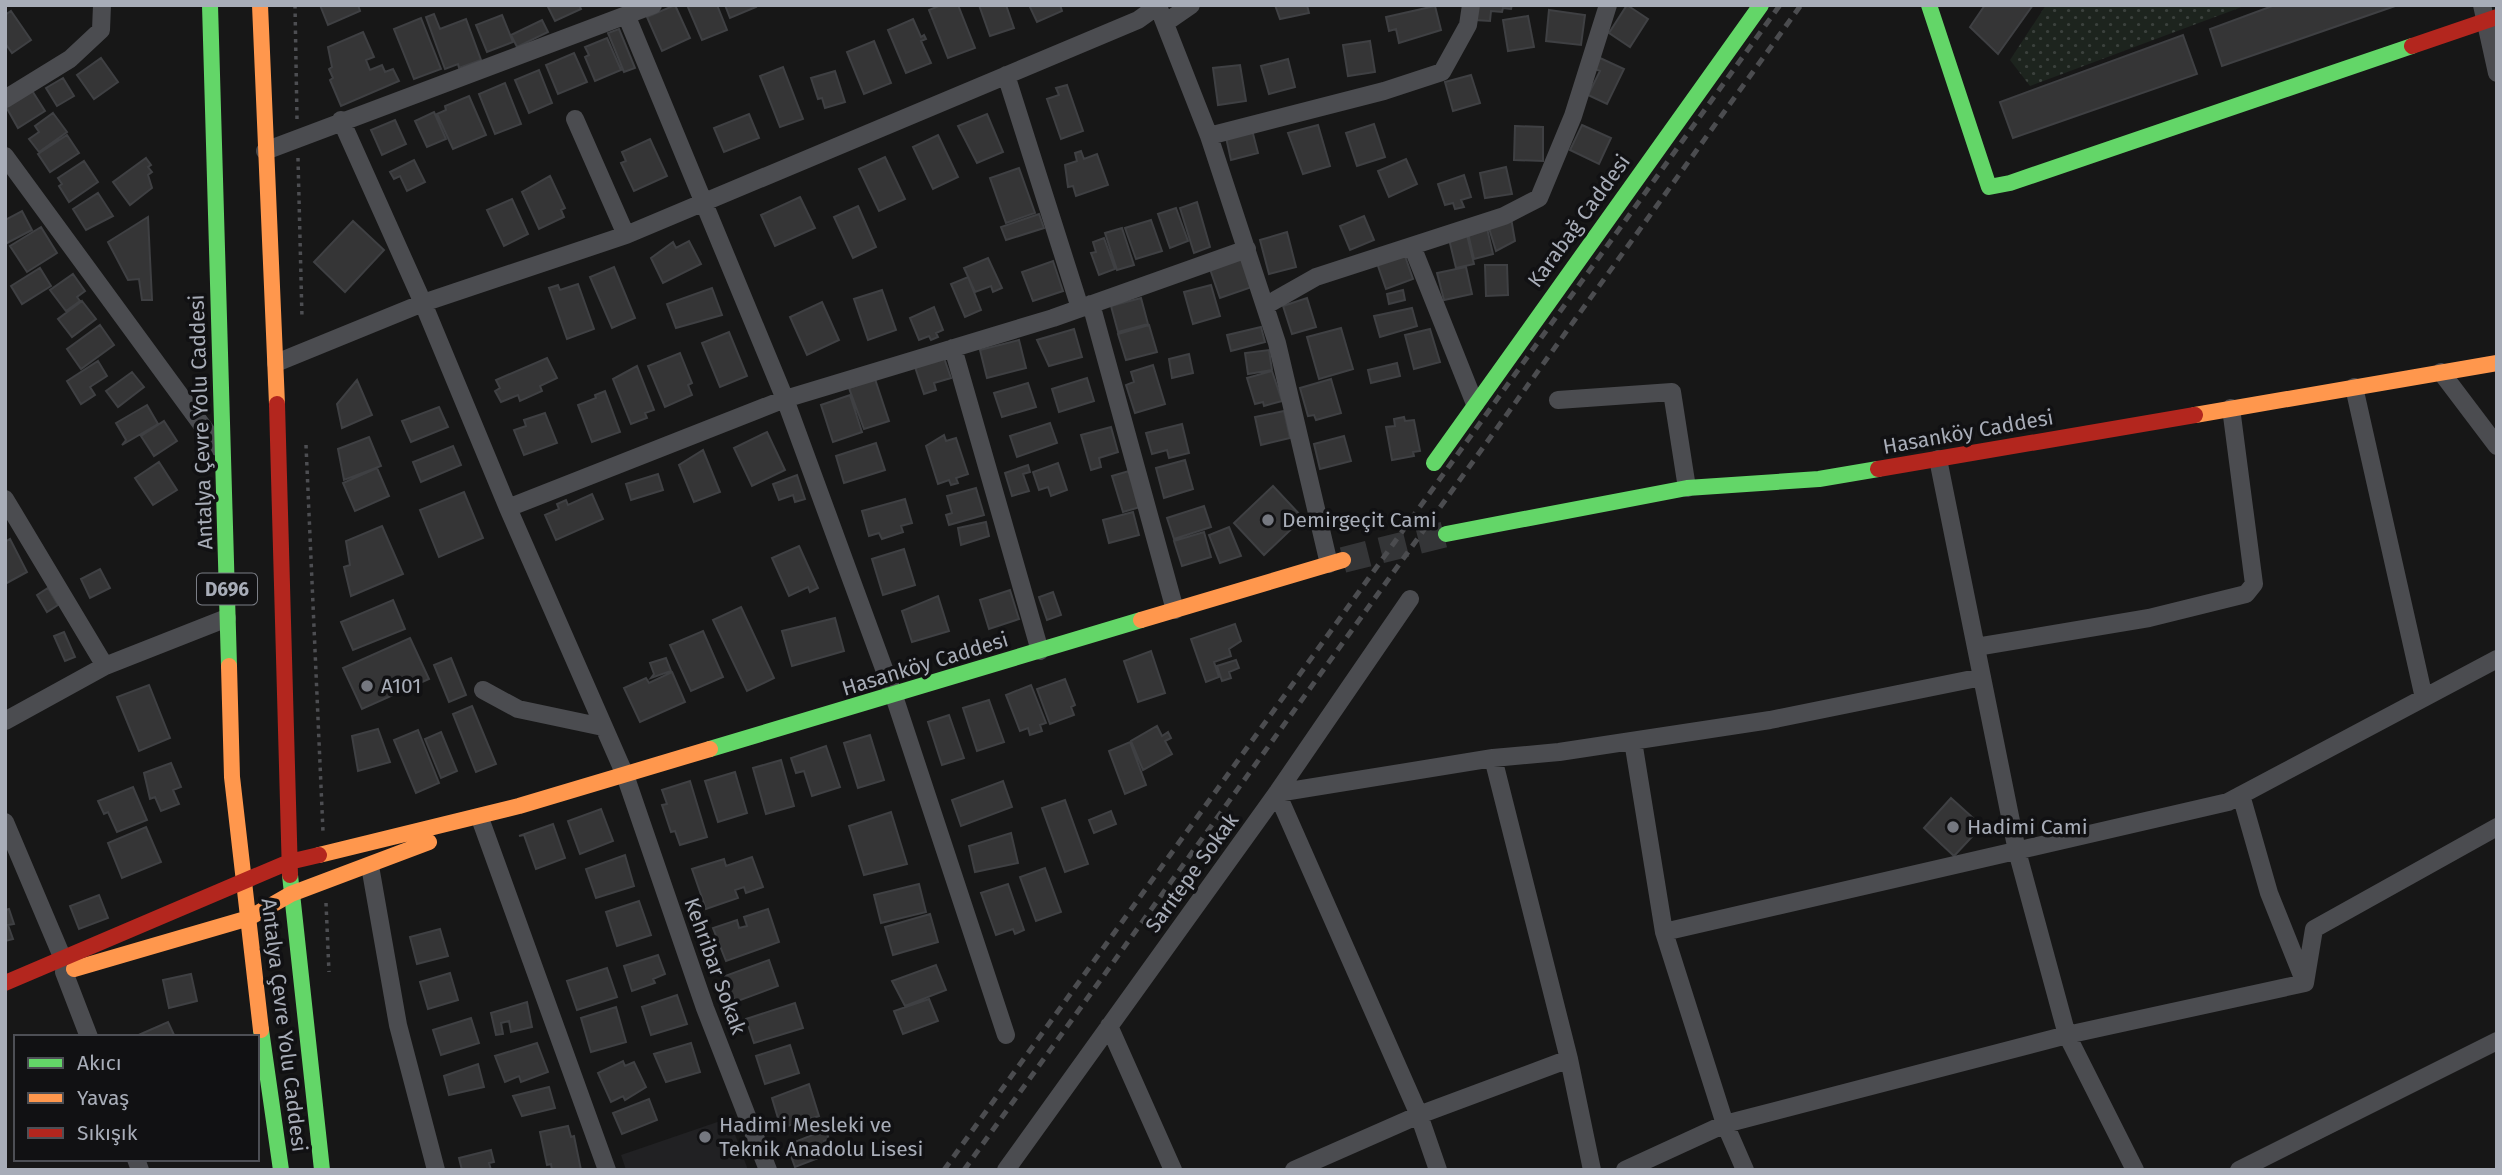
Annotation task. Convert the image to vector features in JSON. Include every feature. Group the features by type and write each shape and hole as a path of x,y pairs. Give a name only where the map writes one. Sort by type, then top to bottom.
{"main road":[{"name":"Antalya Çevre Yolu Caddesi","path":"210,5 232,777 269,1103 281,1170"},
{"name":"Antalya Çevre Yolu Caddesi","path":"260,5 275,363 289,862 322,1170"},
{"name":"Karabağ Caddesi","path":"1434,463 1760,5"},
{"path":"1929,5 1989,187 2010,183 2488,14"},
{"name":"Hasanköy Caddesi","path":"1447,534 1687,488 1819,479 2497,363"},
{"name":"Hasanköy Caddesi","path":"519,806 1336,562"},
{"path":"5,988 63,965 289,862 519,806"},
{"path":"5,983 63,965 126,955 249,918 291,894 370,866 519,806"}],"street":[{"path":"5,99 70,60 102,30 102,5"},
{"path":"265,151 341,120 627,17 653,5"},
{"path":"275,363 424,303 626,235 1138,20 1191,5"},
{"path":"1209,136 1384,91 1442,72 1468,25 1471,5"},
{"path":"1265,306 1316,277 1504,216 1539,198 1573,116 1608,5"},
{"path":"1161,12 1209,136 1247,249 1336,562"},
{"path":"2488,14 2497,73"},
{"path":"627,17 706,201 785,399 894,696 1006,1035"},
{"path":"1006,75 1086,306 1175,611"},
{"path":"575,119 626,235"},
{"name":"Kehribar Sokak","path":"341,120 424,303 508,509 625,775 705,1008 768,1170"},
{"path":"5,156 223,453"},
{"path":"1412,246 1475,404"},
{"path":"508,509 785,399 1086,306 1247,249"},
{"path":"953,348 1040,651"},
{"path":"2441,372 2497,446"},
{"path":"2354,387 2424,698"},
{"path":"1558,401 1672,392 1687,488"},
{"path":"1976,647 2149,618 2246,594 2254,584 2231,408"},
{"path":"1938,459 2017,851 2067,1035 2135,1170"},
{"path":"5,499 105,666"},
{"name":"Sarıtepe Sokak","path":"1006,1170 1277,793 1410,599"},
{"path":"5,721 105,666 227,618"},
{"path":"1664,932 2228,802 2497,659"},
{"path":"1438,1170 1419,1115 1277,793 1493,758 1633,741 1770,720 1982,677"},
{"path":"482,690 518,709 603,727"},
{"path":"1633,741 1664,932 1725,1124 1745,1170"},
{"path":"1493,758 1569,1059 1592,1170"},
{"path":"2241,795 2269,893 2305,983"},
{"path":"481,821 607,1170"},
{"path":"5,822 88,1035"},
{"path":"2305,983 2314,929 2497,827"},
{"path":"370,866 398,1025 436,1170"},
{"path":"1625,1170 1725,1124 2067,1035 2305,983"},
{"path":"1110,1026 1173,1170"},
{"path":"2239,1170 2495,1046"},
{"path":"1294,1170 1419,1115 1569,1059"}],"path":[{"path":"295,5 303,351"},
{"path":"306,433 324,854"},
{"path":"325,881 329,976"}],"shaded area":[{"path":"2046,5 2247,5 2030,86 2010,60"},
{"name":"Hadimi Mesleki ve Teknik Anadolu Lisesi","path":"729,1118 748,1170 626,1170 621,1155"}],"building":[{"path":"320,5 358,5 360,11 328,25"},
{"path":"547,5 579,5 581,9 555,21"},
{"path":"675,5 690,38 662,51 647,17"},
{"path":"687,5 717,5 727,30 702,40"},
{"path":"725,5 755,5 756,7 730,18"},
{"path":"941,5 958,5 975,48 948,58 929,10"},
{"path":"979,5 1006,5 1014,28 990,36"},
{"path":"1029,5 1060,5 1062,11 1037,22"},
{"path":"1275,5 1307,5 1309,13 1280,19"},
{"path":"1477,5 1512,5 1511,9 1503,8 1502,12 1491,11 1490,21 1475,20"},
{"path":"1627,5 1648,19 1630,47 1609,33"},
{"path":"1985,5 2033,5 1998,54 1970,27"},
{"path":"2275,5 2398,5 2222,66 2210,29"},
{"path":"1435,6 1441,30 1399,43 1396,29 1389,31 1386,17"},
{"path":"1549,10 1585,15 1581,45 1546,41"},
{"path":"11,11 31,40 12,53 5,43 5,15"},
{"path":"434,14 440,29 466,19 481,60 459,68 458,64 445,69 426,17"},
{"path":"502,15 513,42 487,52 476,25"},
{"path":"1528,16 1534,47 1508,51 1503,20"},
{"path":"421,18 441,69 414,79 394,29"},
{"path":"913,19 921,37 924,35 926,39 921,41 931,63 906,73 888,30"},
{"path":"542,20 548,32 517,47 511,35"},
{"path":"619,29 635,68 624,72 608,33"},
{"path":"363,32 374,57 366,60 370,70 382,65 385,72 393,69 399,81 341,106 330,80 333,78 329,69 332,67 328,47"},
{"path":"2183,35 2197,74 2013,138 2000,102"},
{"path":"607,38 621,70 595,81 585,57 589,55 585,47"},
{"path":"874,41 891,83 864,94 847,52"},
{"path":"1370,41 1375,72 1348,76 1343,45"},
{"path":"574,53 587,82 558,94 546,65"},
{"path":"101,58 118,82 94,99 77,75"},
{"path":"1600,58 1624,69 1607,104 1588,95 1600,71 1595,69"},
{"path":"1288,59 1295,87 1269,94 1261,66"},
{"path":"1240,65 1246,101 1218,105 1213,68"},
{"path":"783,67 803,119 780,127 760,76"},
{"path":"539,70 552,103 529,113 515,80"},
{"path":"835,71 845,102 825,108 822,98 818,99 811,78"},
{"path":"1471,75 1480,103 1453,111 1445,82"},
{"path":"63,78 74,96 57,106 46,88"},
{"path":"505,83 521,124 495,134 479,94"},
{"path":"1067,85 1083,131 1061,139 1047,99 1059,95 1056,88"},
{"path":"31,89 45,111 18,128 5,105"},
{"path":"469,96 486,135 453,149 437,114 446,110 445,106"},
{"path":"434,112 446,139 427,147 415,121"},
{"path":"53,113 67,132 39,152 29,139 39,132 35,126"},
{"path":"749,114 759,138 724,152 714,128"},
{"path":"987,114 1003,152 977,163 958,126"},
{"path":"395,120 406,144 382,155 371,130"},
{"path":"1374,124 1385,157 1357,166 1346,133"},
{"path":"1318,125 1330,166 1303,174 1288,133"},
{"path":"1582,125 1611,138 1599,164 1570,150"},
{"path":"1251,126 1258,153 1231,160 1225,133"},
{"path":"1515,126 1543,127 1543,161 1514,160"},
{"path":"67,135 79,153 50,172 38,154"},
{"path":"938,135 958,177 933,189 913,147"},
{"path":"650,139 667,176 634,191 621,163 626,161 622,152"},
{"path":"1081,151 1084,159 1097,154 1108,185 1076,196 1073,186 1068,187 1065,165 1077,161 1075,153"},
{"path":"885,157 905,199 879,211 859,169"},
{"path":"146,158 151,165 148,167 152,172 148,175 152,188 130,205 113,182"},
{"path":"1406,159 1417,184 1389,197 1378,171"},
{"path":"414,160 425,182 407,191 400,176 394,179 390,172"},
{"path":"84,161 98,182 69,202 59,186 62,184 58,178"},
{"path":"1506,167 1512,194 1485,198 1480,173"},
{"path":"1019,168 1035,213 1006,223 990,178"},
{"path":"1464,175 1471,197 1461,200 1464,207 1455,209 1453,203 1445,205 1438,184"},
{"path":"550,176 565,208 561,210 564,217 539,229 522,192"},
{"path":"98,193 113,216 86,230 73,209"},
{"path":"800,197 815,228 775,246 761,215"},
{"path":"512,199 528,234 504,246 487,210"},
{"path":"1197,202 1210,247 1194,253 1180,208"},
{"path":"858,206 876,247 853,258 834,217"},
{"path":"1176,208 1188,241 1170,248 1158,214"},
{"path":"22,211 32,230 5,244 5,220"},
{"path":"1039,214 1044,228 1006,240 1001,227"},
{"path":"1364,216 1374,240 1350,250 1340,226"},
{"path":"148,217 152,300 142,300 139,279 128,280 108,242"},
{"path":"1511,218 1515,241 1496,251 1488,225"},
{"path":"1151,220 1162,251 1136,259 1125,228"},
{"path":"353,221 384,250 345,292 314,262"},
{"path":"1486,224 1493,254 1474,259 1467,229"},
{"path":"41,227 57,253 27,272 10,246"},
{"path":"1122,228 1134,265 1117,270 1105,233"},
{"path":"1466,231 1474,264 1456,268 1448,235"},
{"path":"1287,232 1296,267 1269,274 1260,240"},
{"path":"1104,238 1115,269 1099,275 1091,253 1096,252 1093,242"},
{"path":"689,241 701,264 663,283 651,258 673,242 676,248"},
{"path":"1404,253 1413,279 1386,289 1377,263"},
{"path":"988,258 1002,288 993,292 991,286 975,292 964,268"},
{"path":"1242,258 1252,287 1220,298 1210,269"},
{"path":"1053,261 1063,291 1033,301 1022,272"},
{"path":"1485,265 1507,265 1508,295 1486,296"},
{"path":"614,267 635,318 612,328 590,277"},
{"path":"1466,267 1472,294 1444,300 1437,273"},
{"path":"40,268 51,286 22,304 11,286"},
{"path":"73,274 85,291 77,297 80,301 66,311 50,290"},
{"path":"968,277 981,310 965,317 951,284"},
{"path":"578,284 594,329 567,339 549,288 558,285 560,290"},
{"path":"1211,285 1220,316 1193,324 1184,292"},
{"path":"712,288 722,315 676,328 667,304"},
{"path":"882,290 896,330 868,340 854,299"},
{"path":"1403,290 1405,300 1389,304 1387,294"},
{"path":"1141,298 1148,324 1118,332 1111,306"},
{"path":"1307,298 1316,327 1292,334 1283,306"},
{"path":"82,301 96,319 72,337 58,319"},
{"path":"822,302 839,340 807,355 790,317"},
{"path":"934,307 943,330 936,333 938,337 931,340 929,336 919,340 910,318"},
{"path":"1412,308 1417,326 1380,337 1374,316"},
{"path":"100,325 114,345 81,369 67,349"},
{"path":"1149,325 1157,352 1126,360 1118,334"},
{"path":"1261,327 1265,342 1231,351 1227,335"},
{"path":"1341,328 1353,369 1319,379 1307,337"},
{"path":"1074,329 1082,357 1049,366 1037,340"},
{"path":"1430,329 1440,362 1414,369 1405,335"},
{"path":"729,332 747,376 720,387 702,343"},
{"path":"1019,340 1026,368 987,378 980,350"},
{"path":"1269,350 1272,370 1248,374 1245,353"},
{"path":"942,352 951,378 934,383 936,390 924,394 913,361"},
{"path":"680,353 692,383 688,385 692,395 665,407 648,366"},
{"path":"1189,354 1193,373 1172,378 1169,359"},
{"path":"547,358 557,378 540,386 542,391 520,401 518,395 501,402 495,391 500,388 496,380"},
{"path":"98,361 107,376 90,387 95,395 81,404 67,381"},
{"path":"1397,363 1400,376 1371,383 1368,370"},
{"path":"1153,365 1165,404 1135,413 1126,385 1134,382 1131,372"},
{"path":"637,366 654,410 645,413 647,418 631,424 613,379"},
{"path":"1272,371 1282,401 1264,406 1263,402 1255,404 1247,378"},
{"path":"132,372 144,387 118,407 106,391"},
{"path":"1087,378 1094,401 1059,412 1052,389"},
{"path":"875,379 889,421 864,429 849,388"},
{"path":"1331,379 1341,413 1316,420 1314,415 1308,416 1300,388"},
{"path":"357,380 372,415 342,428 337,404"},
{"path":"1028,383 1036,407 1002,417 994,393"},
{"path":"605,391 620,432 592,442 578,405"},
{"path":"850,395 862,432 833,442 821,405"},
{"path":"147,405 158,424 122,445 126,440 116,423"},
{"path":"439,407 448,427 411,442 402,421"},
{"path":"1284,411 1290,438 1261,445 1255,417"},
{"path":"545,413 557,443 524,455 514,430 526,426 524,420"},
{"path":"1404,417 1405,421 1414,420 1420,451 1413,452 1414,456 1392,460 1386,427 1395,426 1394,419"},
{"path":"164,421 177,441 154,456 141,436"},
{"path":"1050,423 1057,443 1017,457 1010,436"},
{"path":"1182,424 1189,453 1169,458 1167,450 1152,454 1146,433"},
{"path":"1111,427 1118,452 1099,458 1101,467 1091,470 1081,435"},
{"path":"767,432 785,470 752,486 734,448"},
{"path":"944,435 946,441 956,438 968,474 956,478 958,483 951,485 949,480 938,484 926,446"},
{"path":"1344,436 1351,461 1320,469 1314,444"},
{"path":"369,437 381,466 344,480 338,449"},
{"path":"876,443 885,470 844,483 836,456"},
{"path":"453,446 461,465 421,482 413,462"},
{"path":"703,450 720,492 694,502 679,465"},
{"path":"1185,460 1193,489 1164,498 1156,468"},
{"path":"159,462 177,490 153,505 135,478"},
{"path":"1058,463 1067,490 1051,496 1048,487 1039,490 1033,472"},
{"path":"1028,465 1030,472 1023,474 1029,491 1012,496 1005,473"},
{"path":"377,468 389,496 355,511 343,483"},
{"path":"1129,471 1140,507 1123,512 1112,476"},
{"path":"658,474 663,490 631,500 626,484"},
{"path":"797,475 805,499 795,502 793,495 779,500 773,484"},
{"name":"Demirgeçit Cami","path":"1273,486 1303,518 1264,555 1234,523"},
{"path":"976,488 984,515 949,525 946,515 952,513 947,496"},
{"path":"464,492 483,538 439,557 420,510"},
{"path":"592,494 603,519 556,540 545,515 559,509 557,504 566,500 568,505"},
{"path":"905,499 912,523 901,526 903,532 882,539 879,533 869,536 862,511"},
{"path":"1204,506 1211,527 1174,539 1167,518"},
{"path":"1133,512 1139,535 1109,543 1103,520"},
{"path":"986,522 989,536 961,545 958,528"},
{"path":"382,526 403,574 351,596 344,567 350,565 346,541"},
{"path":"1229,527 1241,556 1220,563 1209,535"},
{"path":"1204,532 1211,557 1182,566 1174,541"},
{"path":"10,539 27,572 5,584 5,542"},
{"path":"799,546 818,588 810,592 808,587 789,596 772,558"},
{"path":"904,549 915,585 883,595 872,559"},
{"path":"100,569 110,588 90,598 81,579"},
{"path":"48,588 58,605 47,612 37,595"},
{"path":"1010,590 1019,619 989,629 980,600"},
{"path":"1053,592 1061,615 1047,620 1039,597"},
{"path":"938,596 949,631 912,642 902,611"},
{"path":"393,600 405,629 353,650 341,622"},
{"path":"741,607 774,678 747,691 713,620"},
{"path":"835,618 844,651 792,666 782,631"},
{"path":"1235,624 1241,641 1229,649 1231,656 1214,662 1219,677 1206,682 1191,639"},
{"path":"703,631 723,677 691,691 670,645"},
{"path":"64,632 75,657 65,661 54,636"},
{"path":"410,638 429,679 362,709 343,668"},
{"path":"1151,651 1165,693 1138,702 1124,661"},
{"path":"451,658 466,695 449,702 434,665"},
{"path":"666,658 671,671 651,678 654,674 650,663"},
{"path":"1236,660 1239,668 1229,672 1231,678 1222,681 1217,666"},
{"path":"672,672 685,702 640,722 624,688 646,678 649,683"},
{"path":"1065,679 1075,705 1071,707 1074,715 1050,724 1037,689"},
{"path":"149,685 170,738 139,751 117,697"},
{"path":"1031,685 1046,723 1040,725 1042,731 1030,735 1028,728 1020,731 1006,695"},
{"path":"989,700 1004,742 977,751 963,708"},
{"path":"472,706 496,764 476,772 453,714"},
{"path":"949,715 964,758 942,765 928,722"},
{"path":"1157,726 1162,736 1168,732 1171,738 1165,741 1172,754 1143,770 1131,741"},
{"path":"378,729 390,762 358,771 352,736"},
{"path":"418,730 439,783 416,793 394,740"},
{"path":"441,732 457,771 441,778 425,739"},
{"path":"870,735 884,780 858,788 844,743"},
{"path":"1130,742 1146,785 1125,794 1109,751"},
{"path":"826,746 840,787 812,796 804,771 796,773 791,758"},
{"path":"781,760 794,806 766,814 753,768"},
{"path":"171,763 181,787 173,790 179,804 161,811 155,797 150,799 144,773"},
{"path":"735,772 747,813 718,822 705,781"},
{"path":"690,781 707,837 680,845 675,831 671,832 662,805 667,804 662,790"},
{"path":"1003,781 1012,807 961,826 952,800"},
{"path":"133,787 147,820 117,832 108,812 104,814 98,801"},
{"name":"Hadimi Cami","path":"1951,798 1982,826 1954,856 1924,828"},
{"path":"1065,800 1088,864 1065,872 1042,808"},
{"path":"601,809 613,841 580,854 568,821"},
{"path":"1111,811 1116,824 1094,833 1089,820"},
{"path":"891,812 907,864 864,875 849,826"},
{"path":"553,824 565,858 536,869 524,835 519,836"},
{"path":"146,827 161,862 122,878 108,843"},
{"path":"1011,833 1018,863 975,872 969,846"},
{"path":"625,855 634,886 596,898 586,869"},
{"path":"752,857 763,887 746,893 744,887 735,890 738,898 706,909 692,869 724,859 726,866"},
{"path":"1045,868 1061,912 1036,921 1020,877"},
{"path":"919,884 926,912 881,923 874,895"},
{"path":"1008,884 1024,930 1015,934 1013,929 996,935 981,893"},
{"path":"99,895 108,918 79,929 70,906"},
{"path":"639,901 651,935 617,946 606,912"},
{"path":"9,909 14,924 8,925 13,939 5,941 5,910"},
{"path":"768,909 779,942 726,961 713,928 737,920 739,928 747,926 744,917"},
{"path":"930,914 938,942 893,955 885,927"},
{"path":"440,929 448,956 417,964 410,937"},
{"path":"658,955 665,974 653,979 655,983 632,991 624,966"},
{"path":"769,960 778,986 735,1002 725,976"},
{"path":"936,965 946,990 905,1006 892,981"},
{"path":"607,968 617,997 577,1010 567,981"},
{"path":"450,973 458,1000 428,1009 420,982"},
{"path":"191,974 197,1001 169,1008 163,980"},
{"path":"677,995 687,1024 651,1035 642,1007"},
{"path":"929,999 938,1021 903,1034 894,1011"},
{"path":"527,1002 532,1027 511,1032 509,1021 501,1023 503,1034 496,1035 491,1013"},
{"path":"795,1003 803,1028 754,1043 746,1019"},
{"path":"616,1007 626,1042 591,1052 581,1018"},
{"path":"471,1018 479,1043 441,1055 433,1030"},
{"path":"168,1022 174,1035 139,1035"},
{"path":"537,1043 548,1072 521,1082 519,1076 505,1082 495,1056"},
{"path":"691,1043 700,1072 666,1082 654,1054"},
{"path":"790,1045 799,1073 765,1084 756,1056"},
{"path":"623,1061 625,1066 634,1062 646,1087 625,1100 623,1096 611,1102 598,1073"},
{"path":"478,1064 484,1087 449,1095 444,1076"},
{"path":"809,1084 819,1116 781,1128 772,1098"},
{"path":"549,1087 555,1108 522,1116 513,1096"},
{"path":"649,1099 657,1120 622,1134 613,1113"},
{"path":"568,1126 571,1137 574,1136 581,1170 552,1170 551,1164 547,1165 540,1132"},
{"path":"825,1130 829,1139 824,1141 829,1154 795,1167 787,1145"},
{"path":"491,1150 494,1162 489,1163 491,1170 462,1170 459,1158"}],"tunnel":[{"path":"1343,560 1446,534"}],"railway":[{"path":"944,1170 1780,5"},
{"path":"964,1170 1801,5"}],"traffic: fast":[{"path":"210,5 229,666"},
{"path":"1434,463 1761,5"},
{"path":"1929,5 1989,187 2010,183 2412,46"},
{"path":"1446,534 1687,488 1819,479 1878,469"},
{"path":"710,749 1141,620"},
{"path":"290,875 322,1170"},
{"path":"261,1030 281,1170"}],"traffic: slow":[{"path":"260,5 277,404"},
{"path":"2195,415 2497,363"},
{"path":"1141,620 1343,560"},
{"path":"229,666 232,777 261,1030"},
{"path":"319,855 519,806 710,749"},
{"path":"74,969 249,918 291,894 429,842"}],"traffic: jam":[{"path":"2412,46 2497,17"},
{"path":"277,404 290,875"},
{"path":"1878,469 2195,415"},
{"path":"5,983 289,862 319,855"}],"place":[{"name":"Demirgeçit Cami","path":"1268,520"},
{"name":"A101","path":"367,686"},
{"name":"Hadimi Cami","path":"1953,827"},
{"name":"Hadimi Mesleki ve Teknik Anadolu Lisesi","path":"705,1137"}]}
